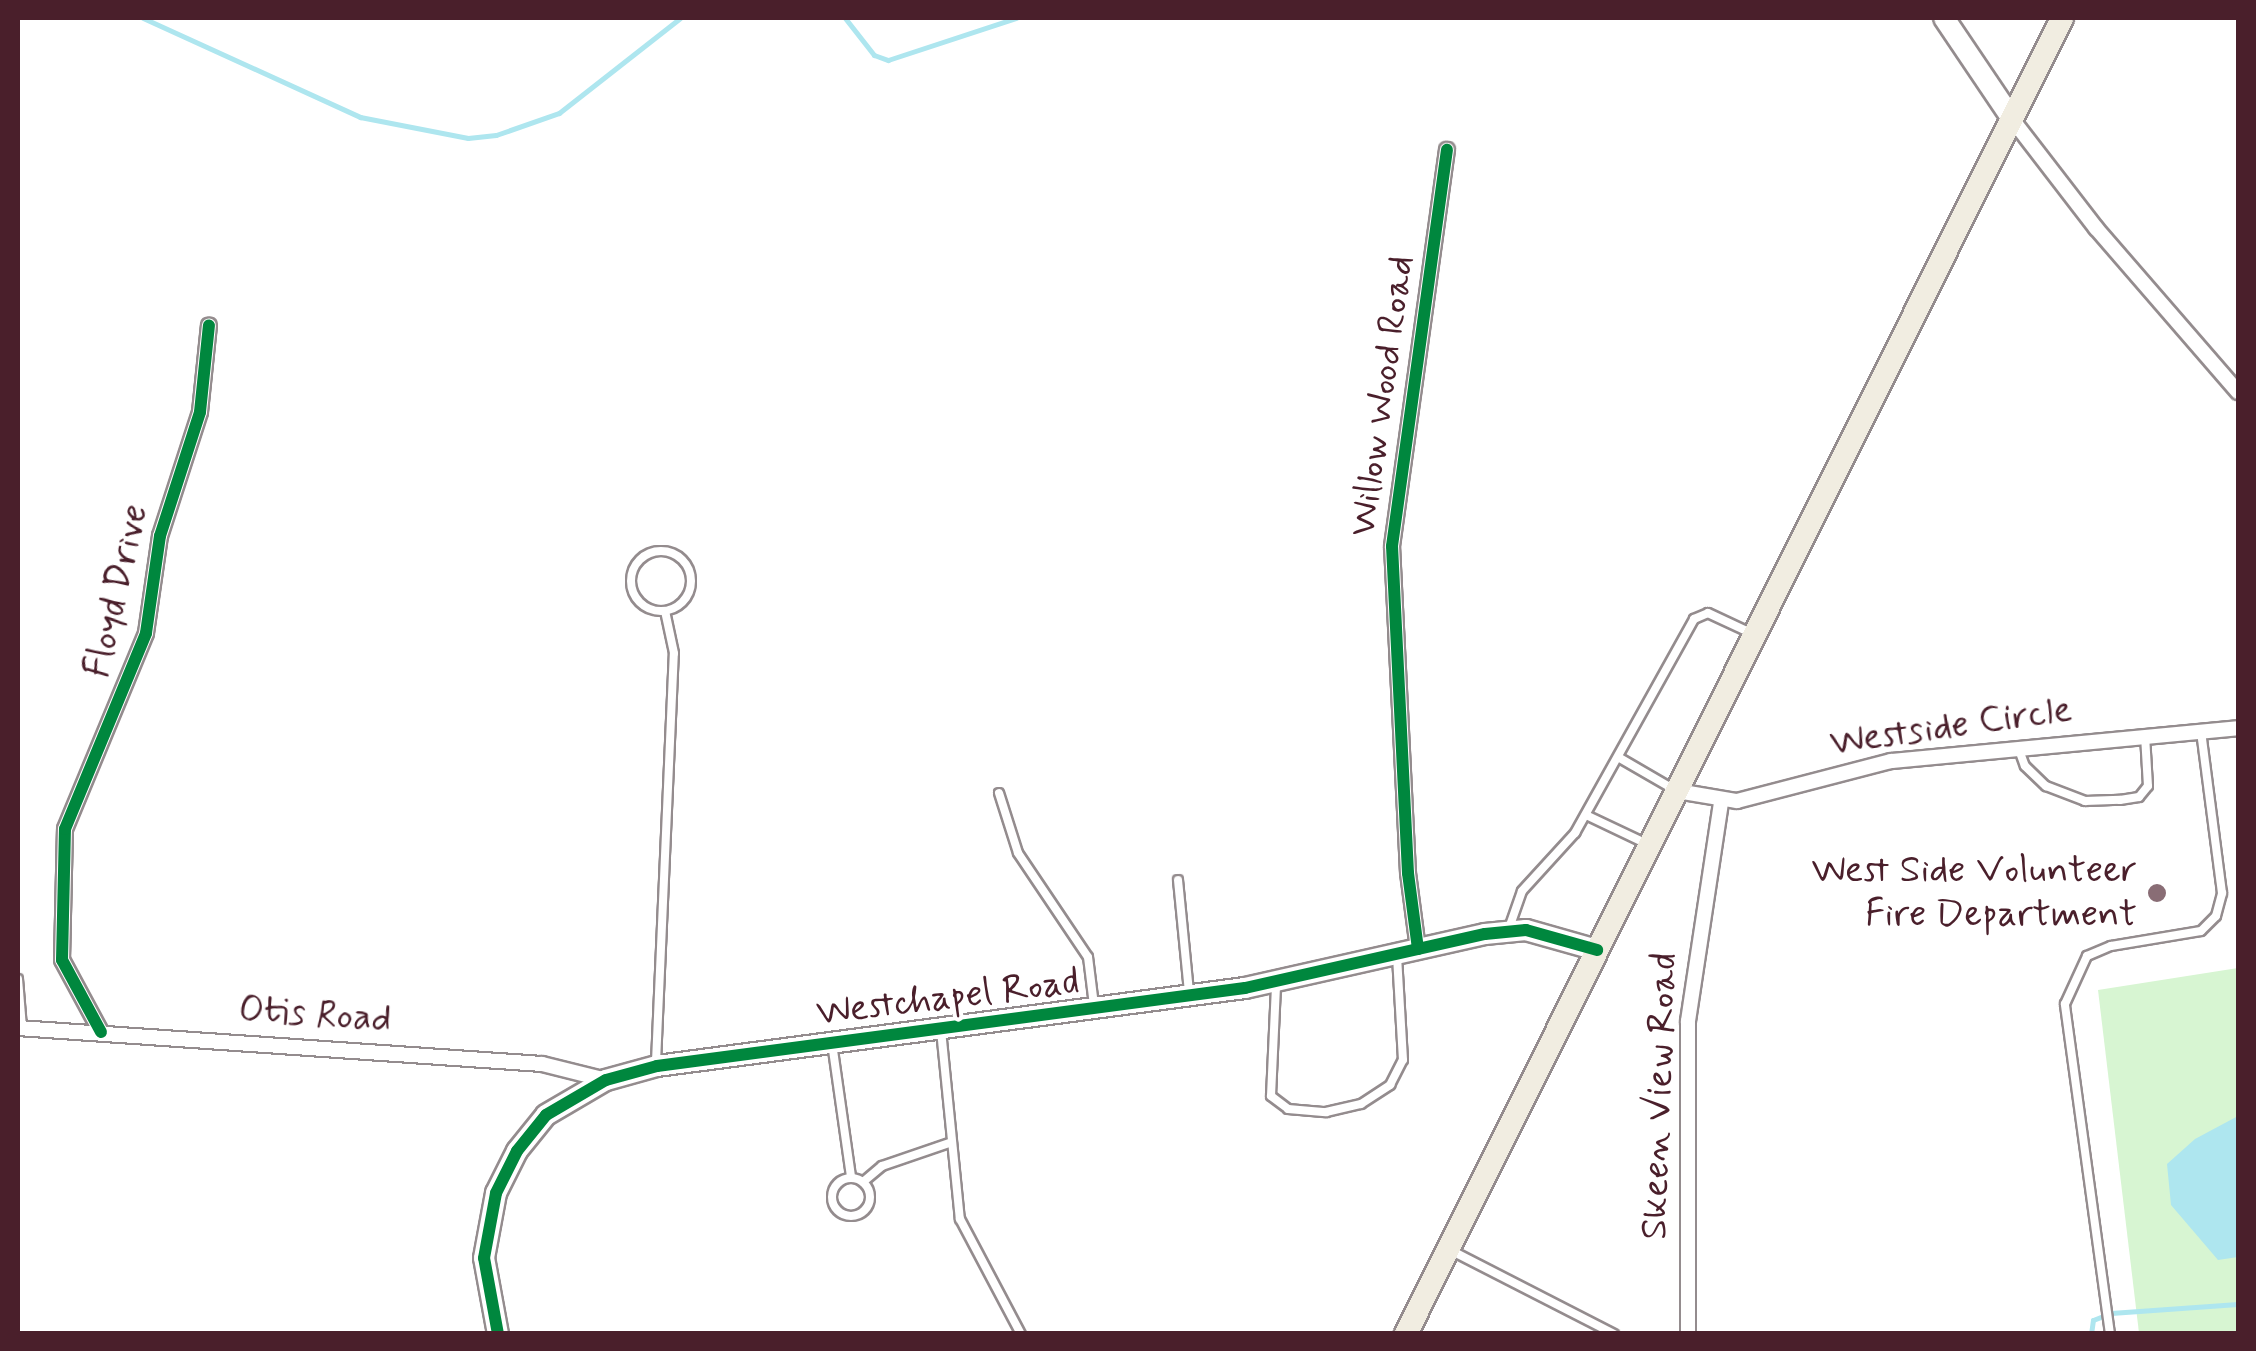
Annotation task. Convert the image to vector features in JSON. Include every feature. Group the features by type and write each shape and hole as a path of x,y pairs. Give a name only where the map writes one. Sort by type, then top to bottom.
{"main road":[{"path":"1406,1334 2062,18"}],"street":[{"path":"1944,18 2012,118 2096,228 2238,392"},
{"name":"Willow Wood Road","path":"1418,950 1407,854 1392,546 1448,150"},
{"name":"Floyd Drive","path":"101,1032 62,960 66,828 146,633 168,504 197,428 209,326"},
{"name":"Westside Circle","path":"1676,791 1721,802 1891,762 2238,728"},
{"name":"Skeen View Road","path":"1688,1334 1688,1021 1721,802"},
{"name":"Westchapel Road","path":"498,1334 484,1258 496,1193 516,1151 546,1115 606,1080 657,1066 1277,983 1508,931 1598,950"},
{"name":"Otis Road","path":"20,1028 542,1064 606,1080"}],"lane":[{"path":"658,550 678,556 692,583 684,602 665,612 639,602 631,584 641,558 658,550"},
{"path":"657,1066 674,672 665,612"},
{"path":"1508,931 1522,890 1586,815 1694,619 1708,613 1754,635"},
{"path":"2110,1334 2065,1004 2088,956 2111,946 2201,931 2216,916 2222,893 2201,732"},
{"path":"2018,747 2026,766 2046,786 2085,801 2120,800 2139,798 2148,786 2145,736"},
{"path":"1618,756 1676,791"},
{"path":"1000,792 1018,852 1088,957 1095,1009"},
{"path":"1586,815 1650,845"},
{"path":"1178,880 1190,997"},
{"path":"1277,983 1268,1063 1271,1096 1288,1109 1326,1112 1361,1104 1390,1086 1404,1060 1397,955"},
{"path":"18,979 20,1028"},
{"path":"942,1029 949,1143 960,1219 1020,1334"},
{"path":"832,1043 851,1177"},
{"path":"863,1182 882,1166 949,1143"},
{"path":"851,1177 832,1192 841,1214 860,1214 868,1205 863,1182"},
{"path":"851,1177 863,1182"},
{"path":"1448,1249 1614,1334"}],"green space":[{"path":"2238,968 2238,1333 2139,1333 2098,990"}],"water":[{"path":"2238,1116 2238,1257 2218,1260 2171,1205 2167,1164 2195,1139"}],"waterway":[{"path":"143,18 360,117 468,138 496,135 559,113 680,18"},
{"path":"845,18 874,55 888,60 1016,18"},
{"path":"2091,1334 2093,1320 2111,1313 2238,1304"}],"cycle path":[{"path":"1418,949 1408,873 1392,546 1447,150"},
{"path":"101,1032 62,960 65,829 146,633 160,536 200,412 209,325"},
{"path":"498,1334 484,1258 496,1193 517,1151 546,1115 606,1080 657,1066 1245,988 1485,934 1526,930 1597,950"}],"place":[{"name":"West Side Volunteer Fire Department","path":"2157,893"}]}
